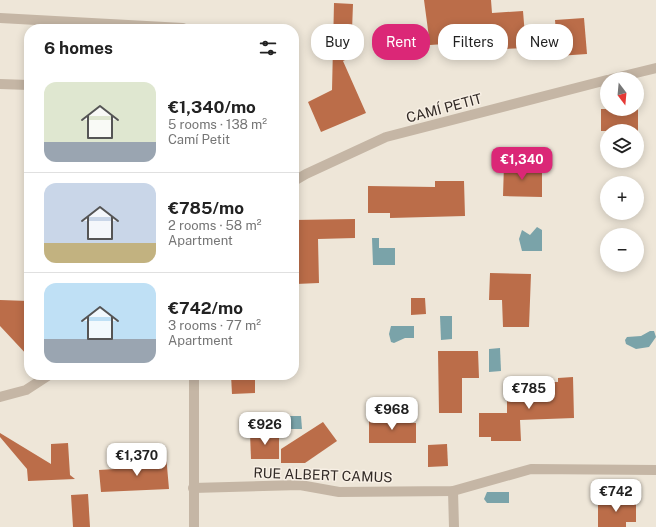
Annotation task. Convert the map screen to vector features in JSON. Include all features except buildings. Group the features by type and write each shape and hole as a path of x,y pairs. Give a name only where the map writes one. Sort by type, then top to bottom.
{"street":[{"path":"0,18 110,24"},
{"path":"640,72 656,68"},
{"name":"CAMÍ PETIT","path":"299,178 386,137 600,82"},
{"path":"0,84 24,85"},
{"path":"0,398 26,390 41,380"},
{"path":"194,380 194,527"},
{"name":"RUE ALBERT CAMUS","path":"193,488 300,485 339,492 453,491 531,469 656,470"},
{"path":"453,491 454,527"}],"water":[{"path":"537,227 542,230 542,251 522,251 519,239 522,230 530,235"},
{"path":"372,238 379,238 379,248 395,248 395,265 373,265"},
{"path":"440,316 452,316 452,339 441,340"},
{"path":"391,326 414,326 414,338 405,338 394,343 391,342 389,334"},
{"path":"650,331 654,331 656,337 649,347 636,349 626,344 625,340 627,337 641,336"},
{"path":"500,348 501,371 489,372 489,349"},
{"path":"278,416 301,416 302,429 278,429"},
{"path":"487,492 509,492 509,503 487,503 484,499"}]}
